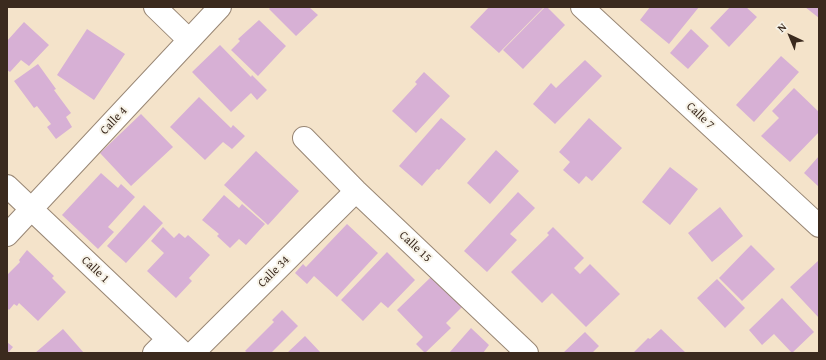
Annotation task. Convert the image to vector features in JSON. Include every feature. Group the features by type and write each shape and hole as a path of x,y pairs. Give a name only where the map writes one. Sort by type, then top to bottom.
{"street":[{"path":"155,7 189,40"},
{"name":"Calle 4","path":"7,235 32,210 220,7"},
{"name":"Calle 7","path":"582,7 819,226"},
{"name":"Calle 15","path":"304,138 356,191 527,353"},
{"name":"Calle 1","path":"7,186 168,348"},
{"name":"Calle 34","path":"193,353 356,191"}],"building":[{"path":"271,7 309,7 318,15 296,36 269,9"},
{"path":"489,7 544,7 499,53 470,27"},
{"path":"545,7 547,7 565,25 523,69 503,50"},
{"path":"650,7 699,7 669,44 640,20"},
{"path":"730,7 746,7 757,17 729,47 710,28"},
{"path":"805,7 819,7 819,18"},
{"path":"259,20 286,46 258,76 231,50 240,41 238,39"},
{"path":"24,22 49,45 29,66 21,60 10,72 7,70 7,41"},
{"path":"87,29 125,54 94,100 57,75"},
{"path":"691,29 709,46 688,69 670,53"},
{"path":"220,45 251,77 252,75 267,90 257,100 251,93 231,112 192,72"},
{"path":"781,56 799,72 754,122 736,105"},
{"path":"585,60 602,76 555,124 533,104 551,83 556,88"},
{"path":"38,64 56,89 54,90 71,113 66,117 72,127 56,139 47,127 51,124 37,106 34,108 14,81"},
{"path":"424,72 450,96 416,133 392,111 417,84 415,82"},
{"path":"794,88 819,112 819,132 790,162 761,136 779,118 772,111"},
{"path":"199,97 231,128 233,125 245,136 232,149 223,142 205,160 170,127"},
{"path":"141,114 173,147 131,186 100,153"},
{"path":"441,118 466,139 439,170 437,169 422,186 399,166"},
{"path":"589,118 622,148 592,181 586,176 579,184 563,170 570,162 559,152"},
{"path":"496,150 519,171 490,204 467,183"},
{"path":"256,151 299,191 268,225 224,185"},
{"path":"819,156 819,187 804,173"},
{"path":"670,167 698,189 670,225 642,202"},
{"path":"101,173 118,188 121,184 135,197 108,227 114,232 98,249 62,215"},
{"path":"518,192 535,208 510,234 517,240 487,272 464,251"},
{"path":"224,195 239,208 242,204 265,224 246,245 239,239 230,248 217,236 219,234 202,220"},
{"path":"144,205 163,223 126,263 107,246"},
{"path":"720,207 743,236 712,262 688,233"},
{"path":"347,224 378,253 337,297 314,276 307,284 295,273 303,264 306,267"},
{"path":"163,227 174,238 179,233 185,238 188,235 210,255 189,278 192,281 176,298 147,271 164,253 151,241"},
{"path":"553,227 584,258 574,268 580,274 590,264 620,294 586,327 552,293 542,303 511,272 549,235 547,233"},
{"path":"751,245 775,269 742,301 719,278"},
{"path":"27,250 54,276 52,278 66,292 38,321 19,303 17,306 14,304 9,310 7,308 7,275 20,262 19,260"},
{"path":"387,252 415,280 388,308 381,302 363,321 341,300"},
{"path":"819,260 819,318 790,287"},
{"path":"432,276 462,307 446,323 451,328 425,353 416,344 423,337 397,310"},
{"path":"717,279 745,308 725,328 697,298"},
{"path":"782,298 814,332 792,353 774,334 762,345 749,330"},
{"path":"282,310 298,326 271,353 248,353 245,351 274,322 272,320"},
{"path":"471,328 489,345 483,353 449,353"},
{"path":"63,329 84,353 35,353"},
{"path":"661,329 686,353 633,353 648,338 650,339"},
{"path":"585,332 599,346 592,353 563,353"},
{"path":"305,336 321,353 287,353"},
{"path":"7,342 13,347 8,353 7,353"}]}
